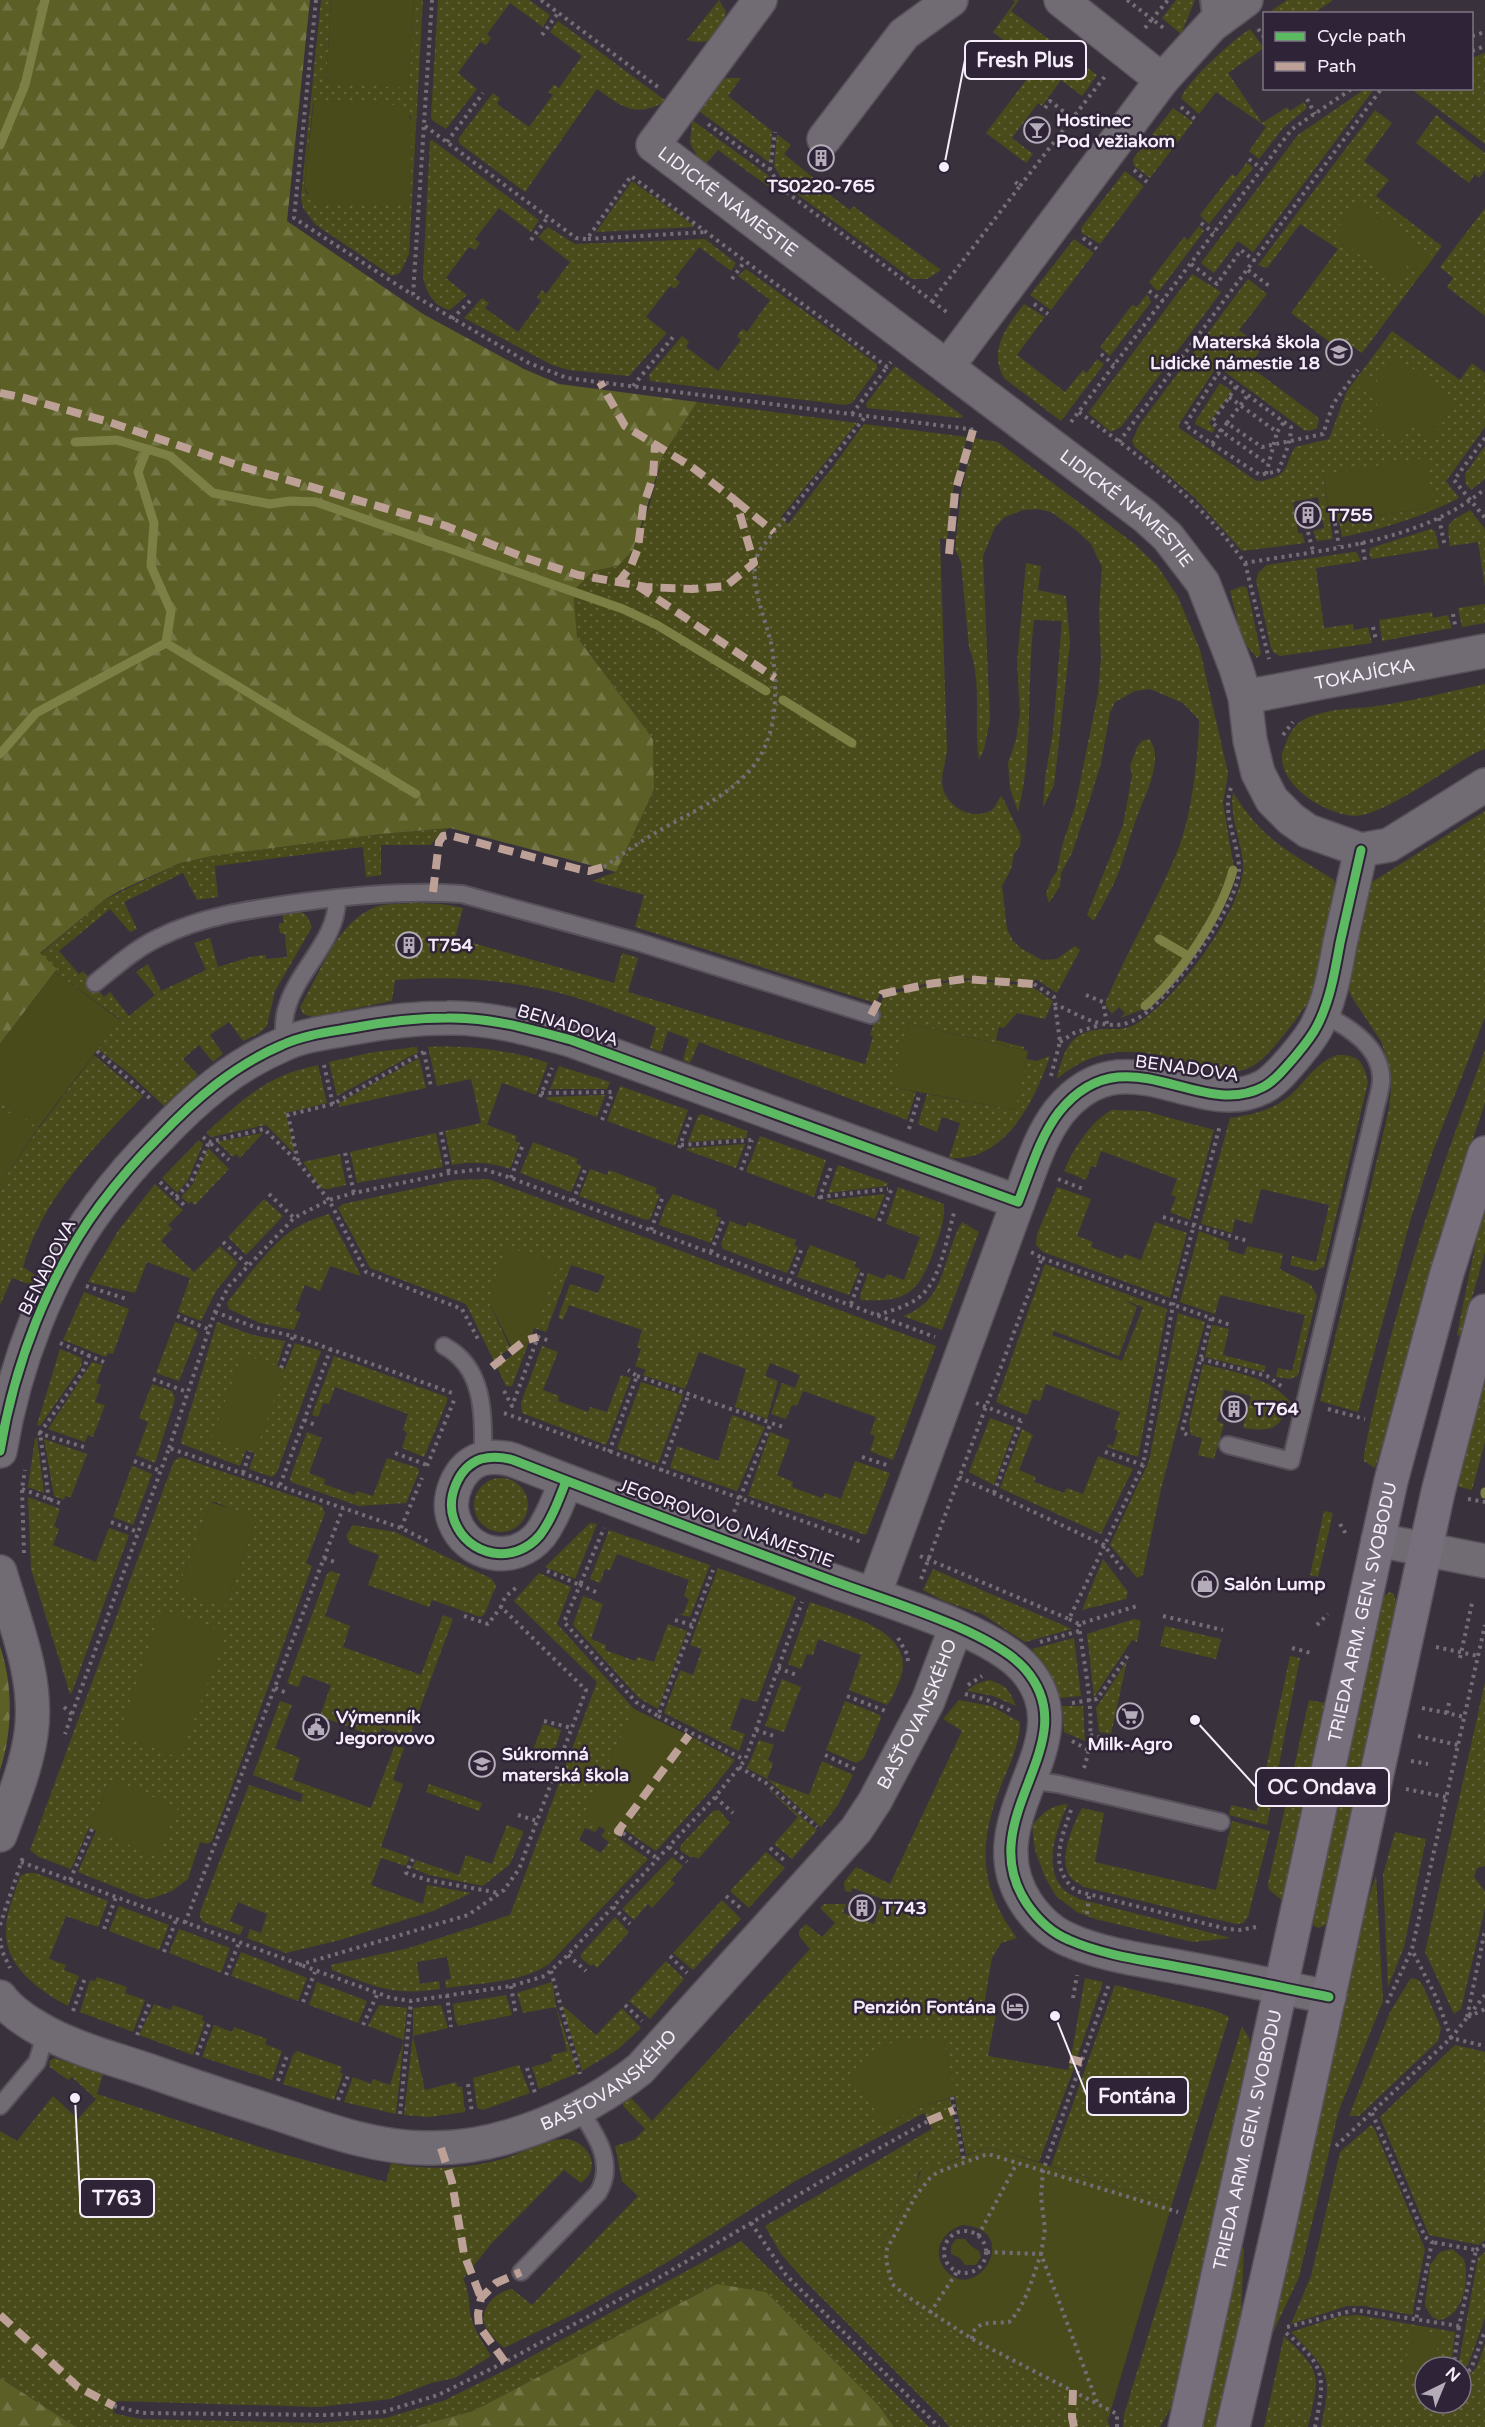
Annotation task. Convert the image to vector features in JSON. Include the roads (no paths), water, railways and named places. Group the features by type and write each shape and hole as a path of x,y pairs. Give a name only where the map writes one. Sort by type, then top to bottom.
{"street":[{"name":"LIDICKÉ NÁMESTIE","path":"760,0 652,145 1053,446 1145,516 1168,537 1187,560 1206,591 1227,641 1245,697 1250,740 1258,773 1272,800 1291,819 1308,831 1361,850"},
{"path":"824,139 904,34 951,0"},
{"path":"1061,0 1162,80"},
{"path":"947,367 1162,80 1191,50 1211,13 1246,0"},
{"name":"TOKAJÍCKA","path":"1245,697 1485,651"},
{"path":"1323,1014 1361,850 1389,845 1485,785"},
{"name":"BENADOVA","path":"13,1455 18,1370 33,1331 73,1246 99,1206 148,1148 192,1103 248,1060 284,1044 322,1033 356,1027 448,1017 526,1027 571,1040 1018,1202 1044,1135 1072,1099 1084,1089 1100,1081 1120,1076 1145,1077 1195,1090 1229,1094 1248,1092 1263,1087 1275,1078 1308,1041 1323,1014"},
{"name":"TRIEDA ARM. GEN. SVOBODU","path":"1185,2427 1280,1987 1362,1537 1485,1154"},
{"path":"874,1595 1018,1202"},
{"path":"1233,2427 1438,1492 1485,1311"},
{"name":"JEGOROVOVO NÁMESTIE","path":"483,1458 502,1457 513,1460 874,1595 900,1626 956,1627 999,1648 1018,1662 1032,1678 1043,1706 1046,1728 1044,1739 1016,1812 1010,1845 1018,1889 1035,1915 1050,1930 1068,1940 1119,1955 1329,1997"},
{"path":"483,1458 462,1474 456,1483 452,1502 454,1521 458,1528 469,1541 486,1551 507,1555 517,1552 534,1541 545,1527 566,1481"},
{"path":"1362,1537 1485,1561"},
{"path":"12,1567 28,1668 32,1711 32,1732 12,1843"},
{"name":"BAŠŤOVANSKÉHO","path":"64,2021 198,2088 337,2133 382,2144 427,2148 477,2144 539,2126 579,2094 618,2086 639,2069 856,1830 875,1801 928,1701 956,1627"},
{"path":"8,1986 22,2018 64,2021"}],"lane":[{"path":"95,983 157,938 217,916 337,898 433,892 462,894 638,942 871,1015"},
{"path":"284,1044 286,1009 293,992 334,924 338,911 337,898"},
{"path":"1228,1445 1291,1461 1381,1081 1378,1065 1366,1045 1348,1027 1323,1014"},
{"path":"444,1346 457,1353 466,1364 483,1406 483,1458"},
{"path":"1029,1780 1058,1784 1221,1822"},
{"path":"0,2106 37,2062 64,2021"},
{"path":"521,2272 598,2193 606,2177 606,2167 598,2138 579,2094"}],"waterway":[{"path":"0,145 25,85 45,0"},
{"path":"75,442 117,440 170,456 213,493 270,504 290,501 316,502 623,609 657,625 766,691"},
{"path":"147,449 138,472 154,523 151,566 171,611 166,643"},
{"path":"166,643 416,794"},
{"path":"0,754 36,713 166,643"},
{"path":"783,700 852,743"},
{"path":"1145,1006 1172,979 1198,944 1219,905 1233,870"},
{"path":"1159,939 1188,956"}],"place":[{"name":"Hostinec Pod vežiakom","path":"1037,130"},
{"name":"TS0220-765","path":"821,158"},
{"name":"Fresh Plus","path":"944,167"},
{"name":"Materská škola Lidické námestie 18","path":"1339,352"},
{"name":"T755","path":"1308,515"},
{"name":"T754","path":"409,945"},
{"name":"T764","path":"1234,1409"},
{"name":"Salón Lump","path":"1205,1584"},
{"name":"Milk-Agro","path":"1130,1716"},
{"name":"OC Ondava","path":"1195,1720"},
{"name":"Výmenník Jegorovovo","path":"316,1727"},
{"name":"Súkromná materská škola","path":"482,1764"},
{"name":"T743","path":"862,1908"},
{"name":"Penzión Fontána","path":"1015,2007"},
{"name":"Fontána","path":"1055,2016"},
{"name":"T763","path":"75,2098"}]}
